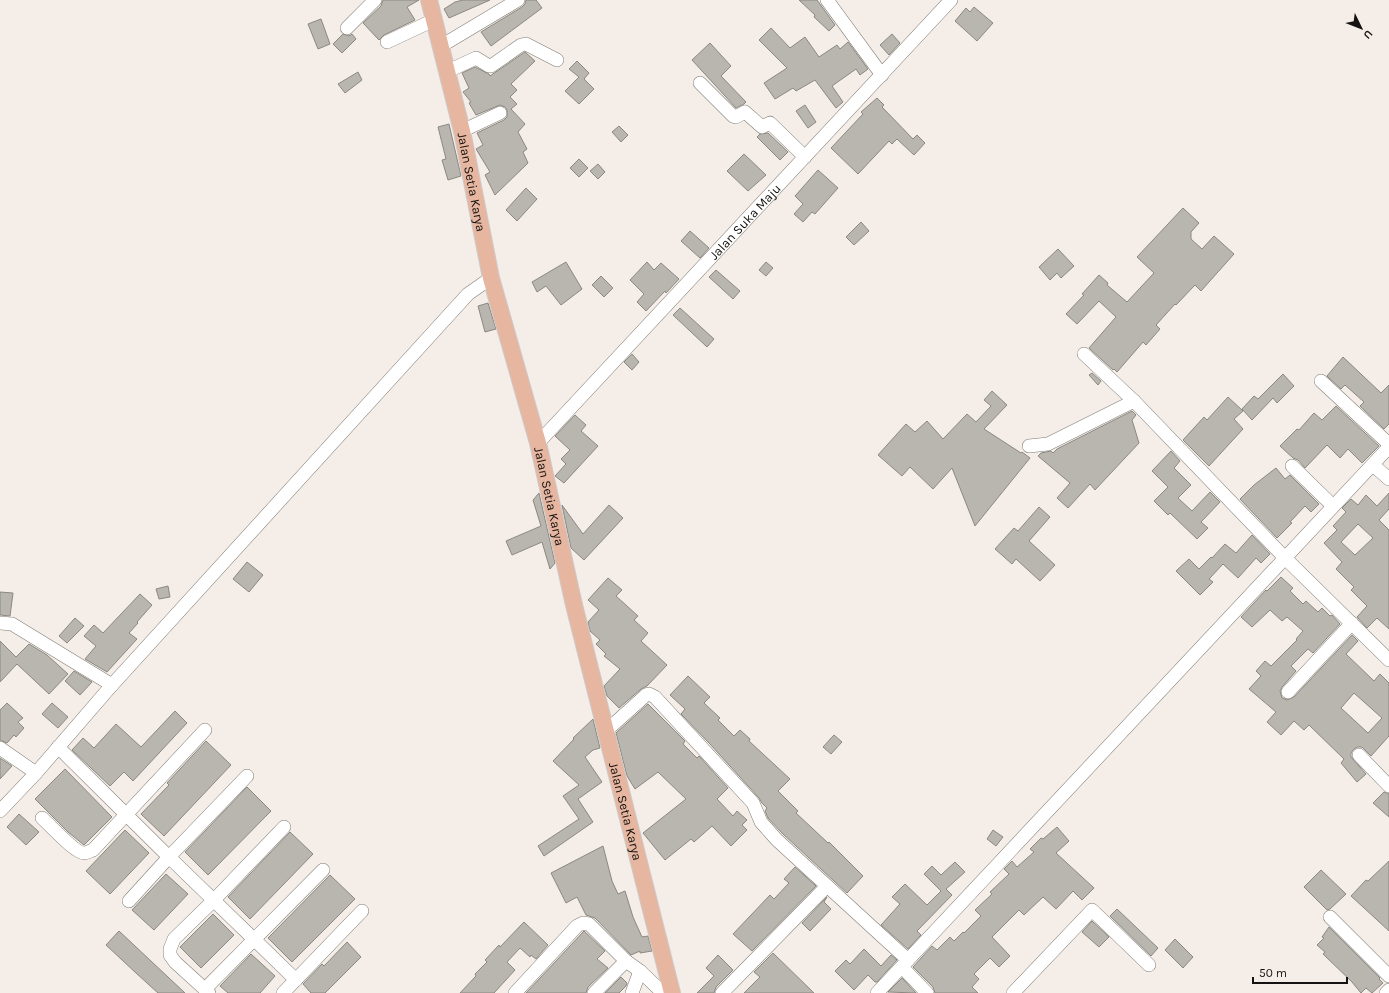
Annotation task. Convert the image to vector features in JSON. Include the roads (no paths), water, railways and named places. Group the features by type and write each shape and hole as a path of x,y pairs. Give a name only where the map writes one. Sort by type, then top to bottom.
{"main road":[{"name":"Jalan Setia Karya","path":"430,0 446,72 462,131 491,278 538,443 574,605 672,993"}],"street":[{"path":"347,28 375,0"},
{"path":"441,46 518,0"},
{"path":"827,0 882,74"},
{"name":"Jalan Suka Maju","path":"538,443 951,0"},
{"path":"387,42 434,20"},
{"path":"446,72 476,58 491,66 521,45 526,44 557,60"},
{"path":"700,83 733,116 736,117 745,112 762,127 770,123 805,157"},
{"path":"462,131 500,113"},
{"path":"0,811 36,773 112,685 473,290 491,278"},
{"path":"1084,354 1134,401 1285,558 1389,660"},
{"path":"877,993 1373,465 1389,445 1321,382"},
{"path":"1029,446 1048,444 1134,401"},
{"path":"1373,465 1389,479"},
{"path":"1292,466 1333,506"},
{"path":"0,623 12,624 112,685"},
{"path":"1288,692 1352,624"},
{"path":"606,731 646,695 649,694 655,697 753,803 756,812 765,827 827,886 904,964 927,993"},
{"path":"42,818 72,847 85,853 93,850 205,730"},
{"path":"58,747 213,901 296,980"},
{"path":"0,748 36,773"},
{"path":"1359,755 1389,786"},
{"path":"129,901 247,776"},
{"path":"284,827 174,939 170,949 170,955 175,962 207,991 253,939 323,870"},
{"path":"722,993 827,886"},
{"path":"1013,993 1092,910 1149,965"},
{"path":"283,993 362,911"},
{"path":"1330,917 1389,976"},
{"path":"515,993 577,926 583,923 588,924 595,930 626,961 640,971 663,993"},
{"path":"594,993 626,961"},
{"path":"632,993 640,971"},
{"path":"1386,993 1389,990"}]}
